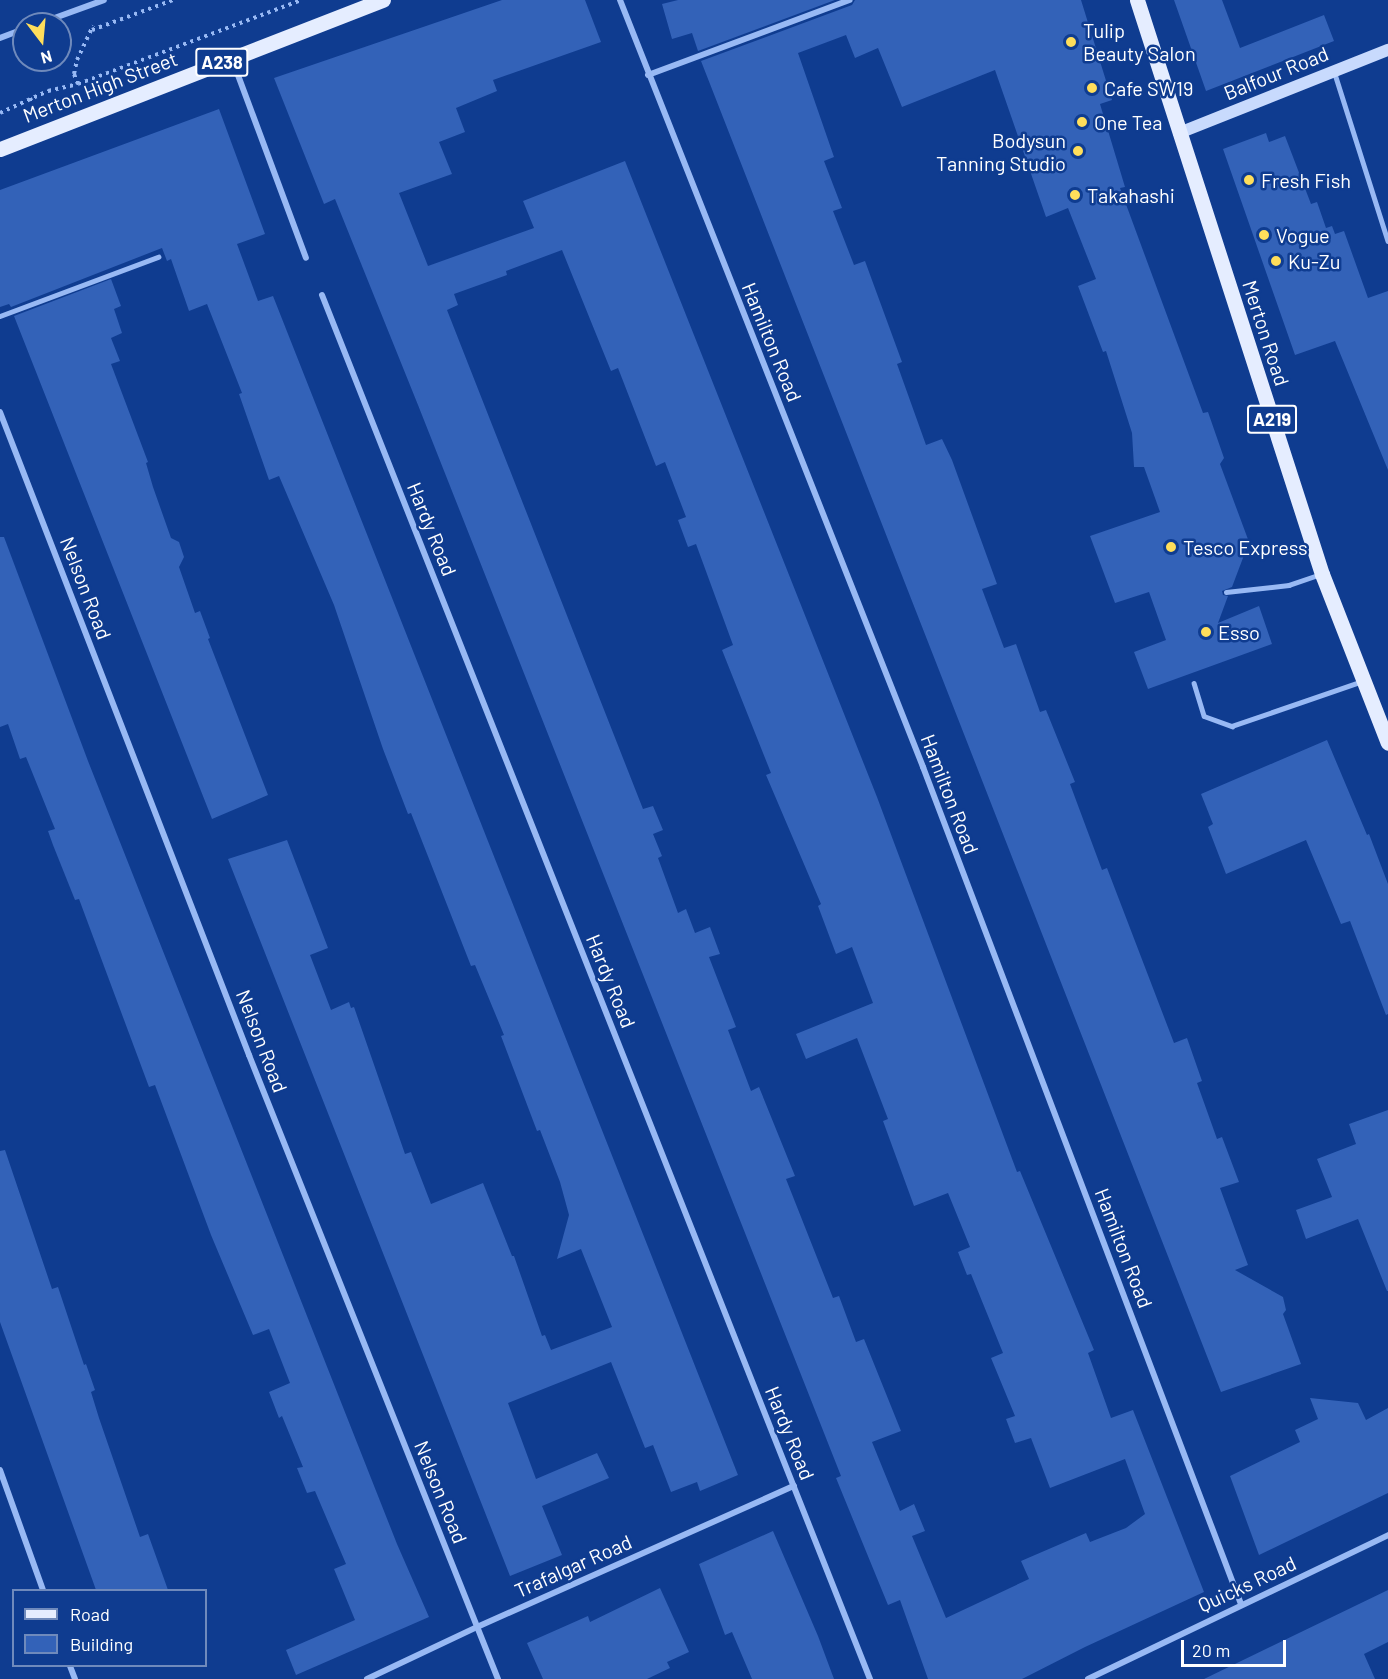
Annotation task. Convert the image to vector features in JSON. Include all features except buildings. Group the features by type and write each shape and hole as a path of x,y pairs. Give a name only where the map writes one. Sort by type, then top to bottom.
{"main road":[{"name":"Merton High Street","path":"0,148 383,0"},
{"name":"Merton Road","path":"1137,0 1322,574 1388,743"}],"street":[{"path":"71,12 104,0"},
{"name":"Hamilton Road","path":"620,0 923,767 1241,1604"},
{"path":"648,75 850,0"},
{"name":"Balfour Road","path":"1179,133 1388,50"},
{"path":"232,58 306,258"},
{"name":"Hardy Road","path":"322,295 870,1679"},
{"name":"Nelson Road","path":"0,412 249,1055 498,1679"},
{"path":"0,1470 43,1589"},
{"name":"Trafalgar Road","path":"367,1679 477,1627 794,1486"},
{"name":"Quicks Road","path":"1088,1679 1388,1535"}],"lane":[{"path":"1334,71 1388,241"},
{"path":"0,316 158,257"},
{"path":"1226,592 1289,585 1322,574"},
{"path":"1194,683 1204,716 1232,726 1363,681"}],"path":[{"path":"78,84 74,74 77,60 104,0"},
{"path":"91,30 173,0"},
{"path":"1,113 30,98 78,84 302,0"},
{"path":"30,98 33,105"}],"place":[{"name":"Tulip Beauty Salon","path":"1071,42"},
{"name":"Cafe SW19","path":"1092,88"},
{"name":"One Tea","path":"1082,122"},
{"name":"Bodysun Tanning Studio","path":"1078,151"},
{"name":"Fresh Fish","path":"1249,180"},
{"name":"Takahashi","path":"1075,195"},
{"name":"Vogue","path":"1264,235"},
{"name":"Ku-Zu","path":"1276,261"},
{"name":"Tesco Express","path":"1171,547"},
{"name":"Esso","path":"1206,632"}]}
